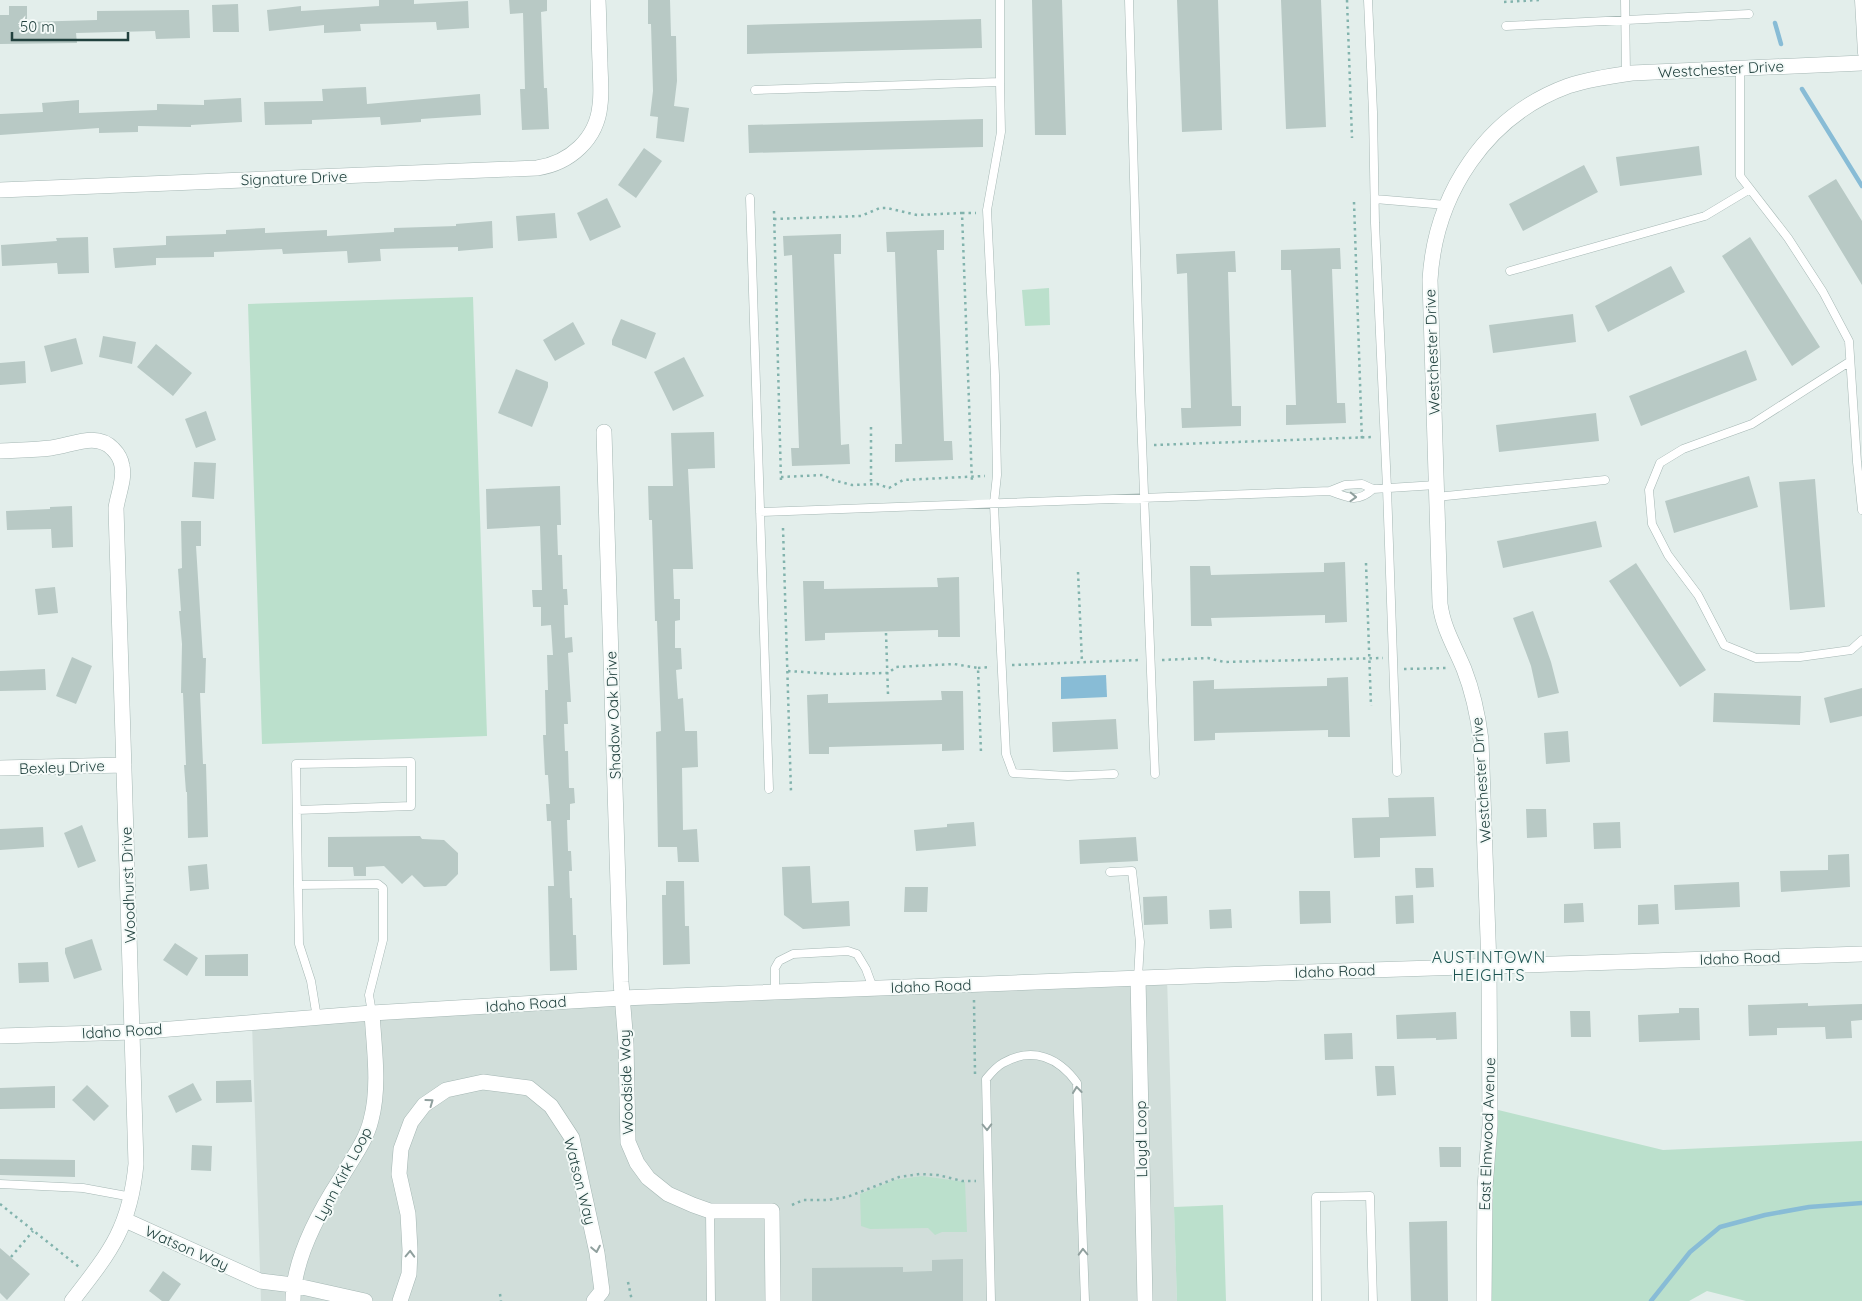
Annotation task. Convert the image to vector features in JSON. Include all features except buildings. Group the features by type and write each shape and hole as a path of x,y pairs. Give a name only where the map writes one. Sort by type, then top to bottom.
{"street":[{"name":"Signature Drive","path":"0,190 537,168 556,164 571,156 582,146 596,124 600,108 598,0"},
{"name":"Westchester Drive","path":"1489,966 1481,740 1477,711 1463,667 1441,612 1430,280 1433,246 1446,205 1461,174 1474,156 1506,122 1533,104 1568,86 1600,77 1626,74 1862,62"},
{"name":"Shadow Oak Drive","path":"604,432 622,998"},
{"name":"Woodhurst Drive","path":"0,450 62,447 93,440 102,442 117,453 122,464 123,475 117,495 116,508 136,1164 132,1197 119,1235 105,1258 72,1301"},
{"name":"Bexley Drive","path":"0,768 124,765"},
{"name":"Idaho Road","path":"0,1036 133,1032 372,1013 622,998 1138,978 1862,954"},
{"name":"East Elmwood Avenue","path":"1484,1301 1485,1187 1490,1125 1489,966"},
{"name":"Lloyd Loop","path":"1138,978 1145,1301"},
{"name":"Woodside Way","path":"622,998 626,1044 628,1142 637,1163 648,1178 672,1197 710,1211 772,1210 773,1301"},
{"name":"Lynn Kirk Loop","path":"293,1301 293,1285 300,1255 330,1195 364,1141 371,1120 375,1089 372,1013"},
{"name":"Watson Way","path":"400,1301 409,1274 410,1250 408,1214 399,1174 401,1149 411,1122 424,1105 446,1090 483,1082 529,1088 551,1106 572,1138 598,1253 602,1291 594,1301"},
{"name":"Watson Way","path":"125,1220 260,1281 293,1285 365,1301"}],"lane":[{"path":"1000,0 1001,132 987,210 995,375 997,476 994,503 1006,754 1013,773 1068,776 1114,774"},
{"path":"1129,0 1142,445 1155,774"},
{"path":"1368,0 1397,772"},
{"path":"1625,0 1626,74"},
{"path":"1859,0 1862,52"},
{"path":"1506,26 1749,14"},
{"path":"1740,68 1740,176 1788,238 1823,292 1849,341 1849,362 1862,510"},
{"path":"755,90 1000,82"},
{"path":"1510,271 1705,216 1750,189"},
{"path":"750,198 769,789"},
{"path":"1375,199 1446,205"},
{"path":"1849,362 1752,424 1683,449 1660,463 1649,490 1652,524 1668,555 1698,595 1724,645 1756,658 1800,657 1851,650 1862,640"},
{"path":"760,512 1330,491 1345,484 1362,484 1373,489 1436,491 1605,480"},
{"path":"1330,491 1346,498 1357,498 1366,496 1373,489"},
{"path":"297,810 411,806 411,762 296,764 298,885 300,944 317,1018"},
{"path":"1110,872 1132,871 1140,942 1138,978"},
{"path":"298,885 378,884 383,888 383,940 369,995 372,1013"},
{"path":"775,992 775,968 779,961 792,954 838,952 858,954 873,988"},
{"path":"991,1301 986,1078 1002,1063 1018,1056 1030,1055 1042,1056 1060,1064 1077,1083 1085,1301"},
{"path":"0,1184 83,1188 132,1197"},
{"path":"1318,1301 1316,1197 1370,1196 1373,1301"},
{"path":"710,1211 711,1301"}],"path":[{"path":"1347,0 1352,138"},
{"path":"1504,2 1538,0"},
{"path":"1354,202 1362,442"},
{"path":"774,219 860,216 880,208 917,215 962,213 972,483"},
{"path":"774,211 782,481"},
{"path":"871,427 871,484"},
{"path":"1142,445 1385,437"},
{"path":"781,477 823,475 852,485 871,484 889,488 903,480 997,476"},
{"path":"783,528 791,792"},
{"path":"1366,563 1371,706"},
{"path":"1078,572 1082,662"},
{"path":"886,633 888,694"},
{"path":"1001,666 1208,658 1224,662 1393,658"},
{"path":"788,671 833,674 888,673 896,667 954,664 978,668 981,753"},
{"path":"1394,669 1463,667"},
{"path":"792,1205 803,1200 828,1200 847,1197 899,1177 920,1174 938,1175 962,1181 976,1181"},
{"path":"0,1204 91,1277"},
{"path":"11,1257 33,1231"},
{"path":"628,1282 632,1301"},
{"path":"500,1294 501,1301"}],"shaded area":[{"path":"1167,977 1177,1301 261,1301 252,1023"}],"green space":[{"path":"1049,288 1050,325 1025,326 1022,290"},
{"path":"473,297 487,736 262,744 248,304"},
{"path":"1490,1108 1663,1150 1862,1141 1862,1301 1746,1301 1707,1291 1689,1301 1484,1301"},
{"path":"922,1176 965,1182 967,1232 942,1232 935,1235 928,1228 870,1229 861,1226 860,1194 894,1180"},
{"path":"1223,1205 1226,1301 1177,1301 1174,1207"}],"water":[{"path":"1106,675 1107,697 1061,699 1061,677"}],"waterway":[{"path":"1775,23 1781,44"},
{"path":"1802,89 1862,186"},
{"path":"1651,1301 1690,1252 1720,1227 1765,1215 1809,1207 1862,1203"}],"district":[{"name":"AUSTINTOWN HEIGHTS","path":"1489,966"}]}
